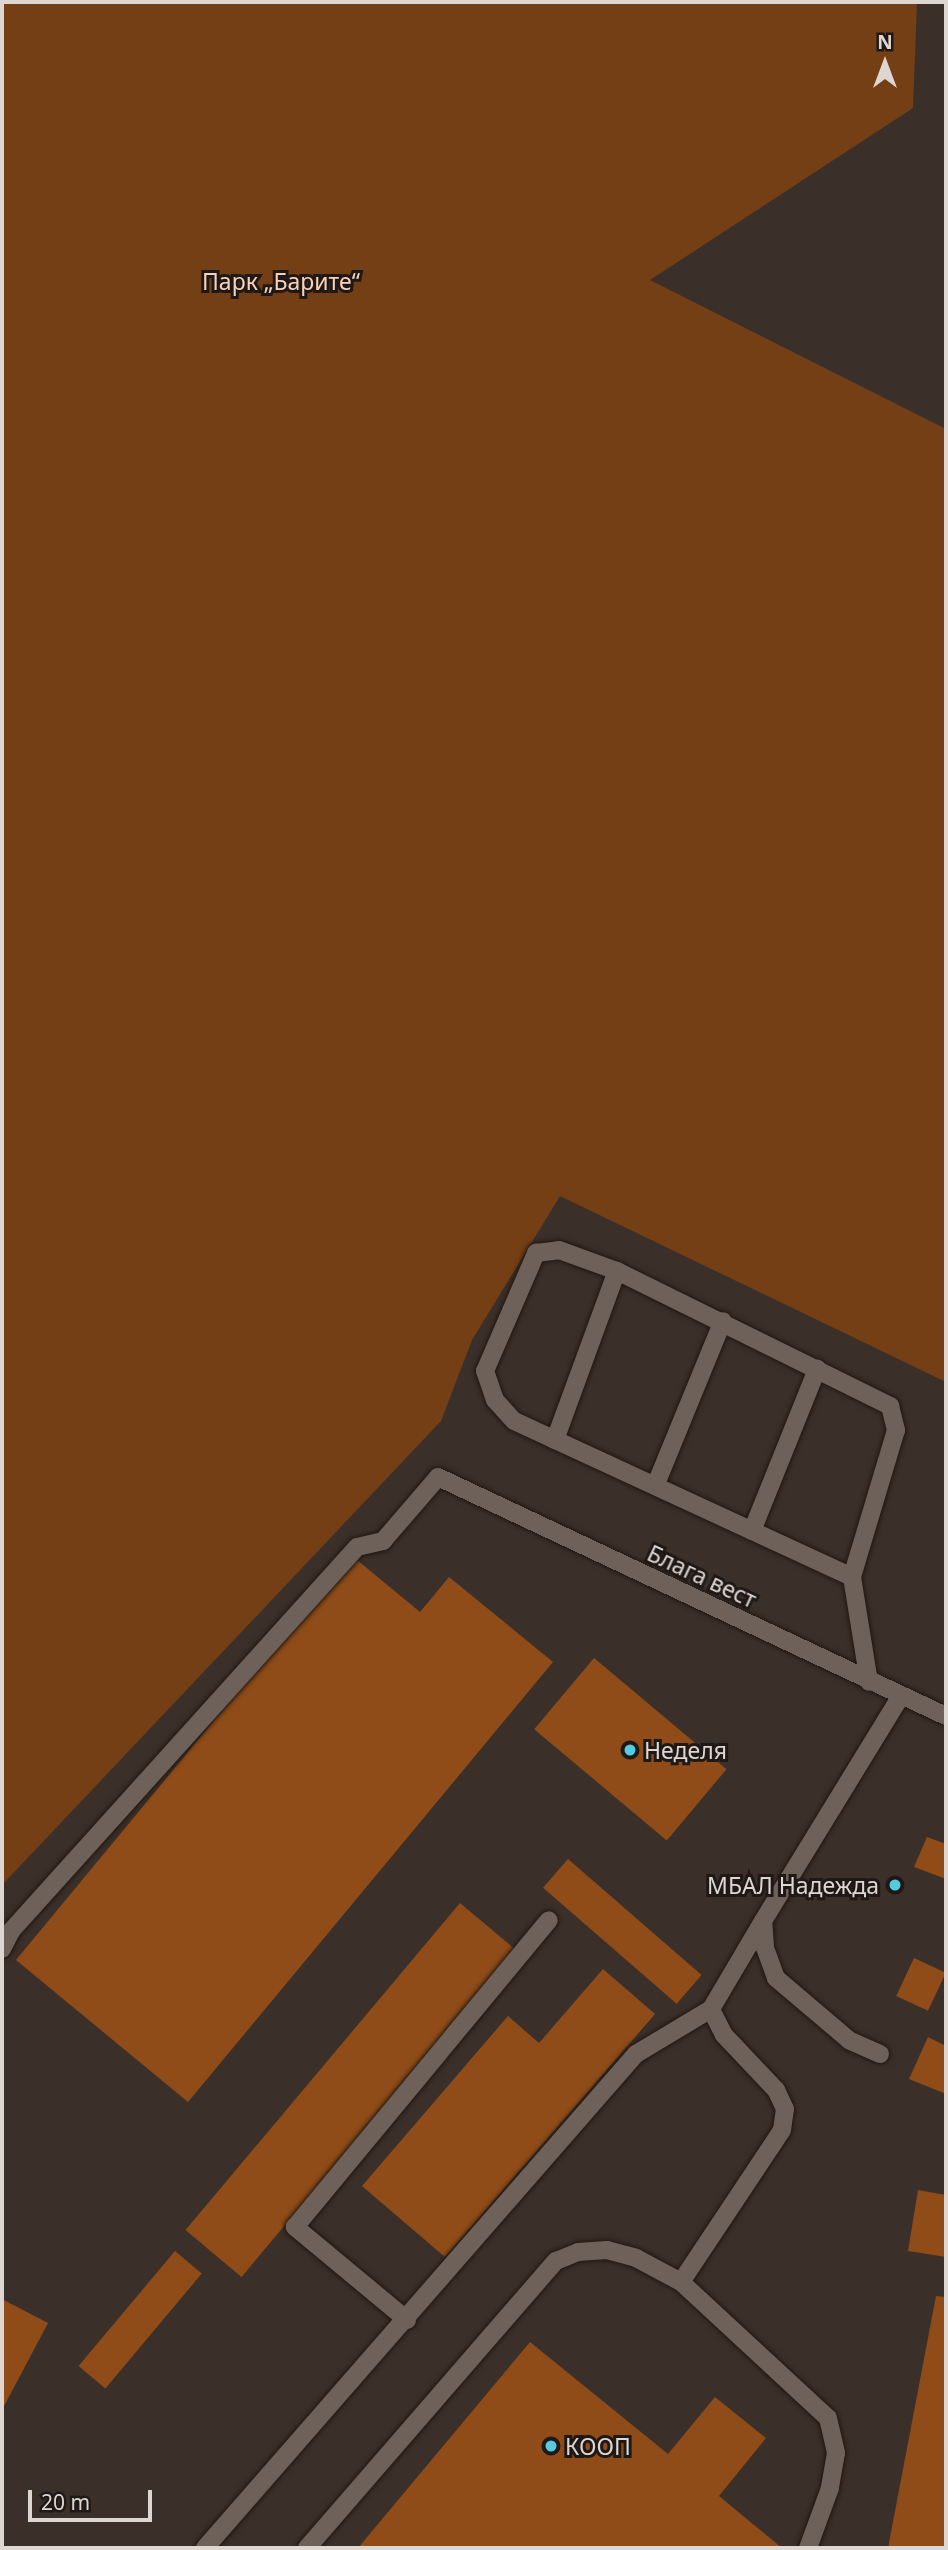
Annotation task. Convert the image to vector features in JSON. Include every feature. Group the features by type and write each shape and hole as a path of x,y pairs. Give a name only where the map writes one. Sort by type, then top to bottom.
{"street":[{"path":"852,1577 656,1484 514,1422 495,1400 485,1371 536,1252 559,1250 617,1271 723,1321 890,1406 896,1430 852,1577 869,1682"},
{"path":"555,1440 617,1271"},
{"path":"656,1484 723,1321"},
{"path":"752,1531 817,1369"},
{"name":"Блага вест","path":"2,1949 11,1931 357,1547 383,1541 438,1477 900,1698 946,1716"},
{"path":"205,2548 407,2320 636,2054 712,2009 900,1698"},
{"path":"407,2320 295,2227 549,1920"},
{"path":"763,1921 765,1947 776,1978 849,2040 880,2054"},
{"path":"681,2282 782,2130 785,2109 776,2090 732,2045 712,2009"},
{"path":"307,2548 556,2261 578,2252 607,2250 636,2259 681,2282 828,2418 836,2454 830,2488 808,2548"}],"green space":[{"name":"Парк „Барите“","path":"2,2 917,2 913,108 650,280 946,429 946,1382 560,1196 472,1340 441,1421 2,1885"}],"building":[{"path":"351,1555 420,1612 449,1577 553,1662 188,2102 16,1960"},
{"path":"594,1658 727,1769 667,1840 534,1729"},
{"path":"927,1837 946,1844 946,1879 914,1867"},
{"path":"568,1859 702,1975 677,2004 543,1888"},
{"path":"460,1903 516,1950 241,2277 186,2230"},
{"path":"914,1958 946,1973 928,2011 896,1996"},
{"path":"603,1969 655,2014 445,2257 362,2186 508,2016 539,2043"},
{"path":"928,2037 946,2046 946,2094 909,2079"},
{"path":"918,2190 946,2195 946,2257 908,2251"},
{"path":"175,2251 202,2273 105,2388 79,2366"},
{"path":"936,2296 946,2297 946,2548 888,2548"},
{"path":"2,2299 48,2323 2,2410"},
{"name":"КООП","path":"530,2342 668,2454 715,2397 766,2438 719,2496 782,2548 358,2548"}],"place":[{"name":"Неделя","path":"630,1750"},
{"name":"МБАЛ Надежда","path":"895,1885"},
{"name":"КООП","path":"551,2446"}]}
